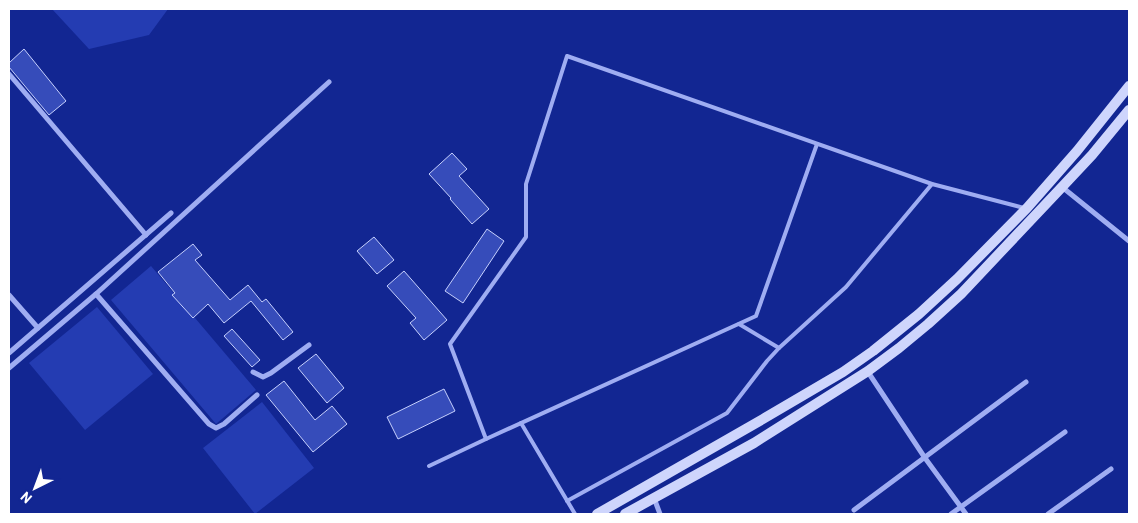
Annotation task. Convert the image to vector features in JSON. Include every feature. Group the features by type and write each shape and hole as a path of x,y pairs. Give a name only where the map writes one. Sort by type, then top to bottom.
{"main road":[{"path":"597,514 855,364 919,314 1026,208 1077,151 1129,86"},
{"path":"625,514 740,450 868,371 928,324 962,294 1062,187 1129,110"}],"street":[{"path":"9,74 146,235"},
{"path":"9,368 96,294 329,82"},
{"path":"1062,187 1129,241"},
{"path":"9,353 171,213"},
{"path":"96,294 209,424 216,428 224,424 258,396"},
{"path":"9,295 38,328"},
{"path":"253,372 263,377 309,345"},
{"path":"868,371 925,458 966,514"},
{"path":"854,510 1026,382"},
{"path":"951,514 1065,432"},
{"path":"1048,514 1111,469"},
{"path":"654,498 660,514"}],"lane":[{"path":"486,439 450,344 526,237 526,184 567,56 932,184 1026,208"},
{"path":"429,466 756,316 817,144"},
{"path":"567,501 727,414 767,361 846,287 932,184"},
{"path":"739,324 779,348"},
{"path":"521,423 574,514"}],"shaded area":[{"path":"52,9 168,9 149,35 89,49"},
{"path":"151,266 256,390 216,424 111,300"},
{"path":"97,307 153,374 85,430 29,363"},
{"path":"262,402 314,468 255,514 203,448"}],"building":[{"path":"24,49 66,101 49,115 9,67 9,63"},
{"path":"452,153 467,169 459,176 489,209 472,224 429,174"},
{"path":"487,229 504,241 463,303 445,291"},
{"path":"374,237 394,260 377,274 357,251"},
{"path":"193,244 202,255 195,260 230,300 248,285 262,302 266,299 293,332 283,340 251,301 224,323 208,304 193,318 172,295 175,293 158,272"},
{"path":"404,271 447,320 424,340 410,323 416,318 387,286"},
{"path":"232,329 260,360 252,367 224,336"},
{"path":"316,354 344,388 327,403 298,368"},
{"path":"284,381 315,420 332,406 347,424 313,452 266,395"},
{"path":"444,389 455,411 398,439 387,417"}]}
